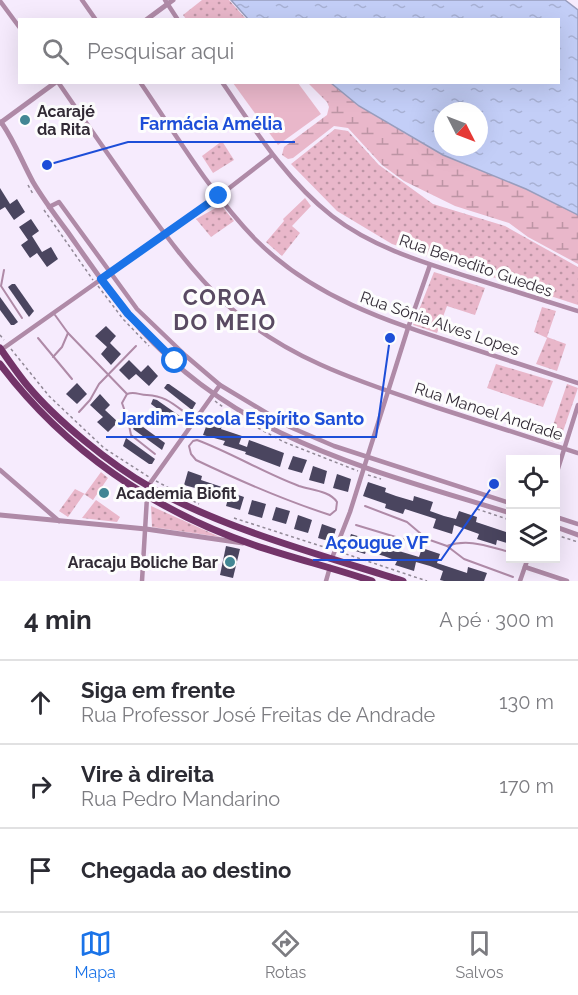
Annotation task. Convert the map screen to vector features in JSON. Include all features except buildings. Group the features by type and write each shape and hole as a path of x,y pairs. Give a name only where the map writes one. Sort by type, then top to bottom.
{"main road":[{"path":"3,348 28,386 63,421 109,460 147,486 176,502 220,520 334,555 383,578 403,581"},
{"path":"0,364 17,387 81,450 147,497 253,545 372,581"},
{"path":"17,387 28,386"}],"street":[{"path":"82,0 95,18"},
{"path":"0,1 18,25"},
{"path":"148,18 169,1 177,18"},
{"path":"54,84 0,122 15,143 47,208 98,281 150,338 213,397 286,436 363,470 506,512"},
{"name":"Rua Manoel Andrade","path":"58,84 165,234 226,304 262,332 292,352 330,370 387,391 578,453"},
{"name":"Rua Sônia Alves Lopes","path":"141,84 219,196 257,240 296,274 328,295 408,328 578,383"},
{"name":"Rua Benedito Guedes","path":"223,84 273,155 303,190 333,216 382,246 430,265 578,311"},
{"path":"3,348 219,196 273,155"},
{"path":"47,208 59,202 137,309 160,333 220,385 290,427 334,446 506,502"},
{"path":"334,555 430,265"},
{"path":"147,486 220,385"},
{"path":"560,461 578,405"},
{"path":"0,470 60,522"},
{"path":"142,581 147,497"},
{"path":"0,515 146,529 253,545"},
{"path":"560,519 578,524"},
{"path":"560,529 578,535"},
{"path":"520,581 526,563"},
{"path":"326,581 330,567"},
{"path":"525,567 567,581"}],"lane":[{"path":"4,270 1,286 22,318"},
{"path":"53,312 68,333 127,394"},
{"path":"53,357 62,348 68,333"},
{"path":"38,338 72,379"},
{"path":"79,412 107,375 136,346"},
{"path":"127,394 157,395 187,414"},
{"path":"127,394 122,403 129,431 134,438 155,454"},
{"path":"197,440 255,468 331,496 337,502 336,510 330,515 245,483 196,460 189,446 190,442 197,440"},
{"path":"179,443 189,446"},
{"path":"365,506 407,522 427,540"},
{"path":"356,525 409,541 427,540 447,546 464,559 513,577"},
{"path":"447,546 458,542 469,542 506,551"}],"path":[{"path":"25,178 34,195"},
{"path":"47,208 123,319 152,349"},
{"path":"0,336 3,348 104,448 152,479 199,504"},
{"path":"213,397 231,411"},
{"path":"256,427 284,442 390,482"},
{"path":"478,509 506,519"},
{"path":"226,516 334,555 428,581"},
{"path":"560,537 578,542"}],"green space":[{"path":"202,0 229,0 245,18 185,18 183,15"},
{"path":"234,84 299,84 321,114 278,145"},
{"path":"309,84 332,84 359,106 434,143 434,156 459,156 578,215 578,264 528,237 509,223 455,206 404,181 382,165 348,128 334,126 293,158 288,159 282,155 284,147 327,115 329,107"},
{"path":"335,129 348,131 379,165 433,204 505,226 578,267 578,305 392,244 337,211 291,164"},
{"path":"222,141 234,160 213,173 202,156"},
{"path":"305,198 311,206 292,226 300,233 282,256 266,242 284,221 283,219"},
{"path":"221,205 234,221 211,237 196,219"},
{"path":"434,272 485,288 475,315 447,306 437,333 413,325"},
{"path":"542,307 556,311 547,337 566,344 557,371 536,364 547,338 534,332"},
{"path":"496,364 553,381 543,407 487,388"},
{"path":"567,384 578,388 559,443 548,440"},
{"path":"101,472 108,478 93,500 84,494 68,517 59,511 75,489 85,494"},
{"path":"96,500 120,517 117,522 82,518"},
{"path":"151,506 220,537 152,527"}],"water":[{"path":"231,0 565,0 578,10 578,215 526,189 445,156 488,156 488,102 434,102 434,150 359,106 332,84 560,84 560,18 247,18"}],"place":[{"name":"Acarajé da Rita","path":"25,120"},
{"name":"Farmácia Amélia","path":"47,165"},
{"name":"Jardim-Escola Espírito Santo","path":"390,338"},
{"name":"Açougue VF","path":"494,484"},
{"name":"Academia Biofit","path":"104,493"},
{"name":"Aracaju Boliche Bar","path":"230,562"}],"district":[{"name":"COROA DO MEIO","path":"225,310"}],"route":[{"path":"175,361 128,314 101,279 219,196"}]}
